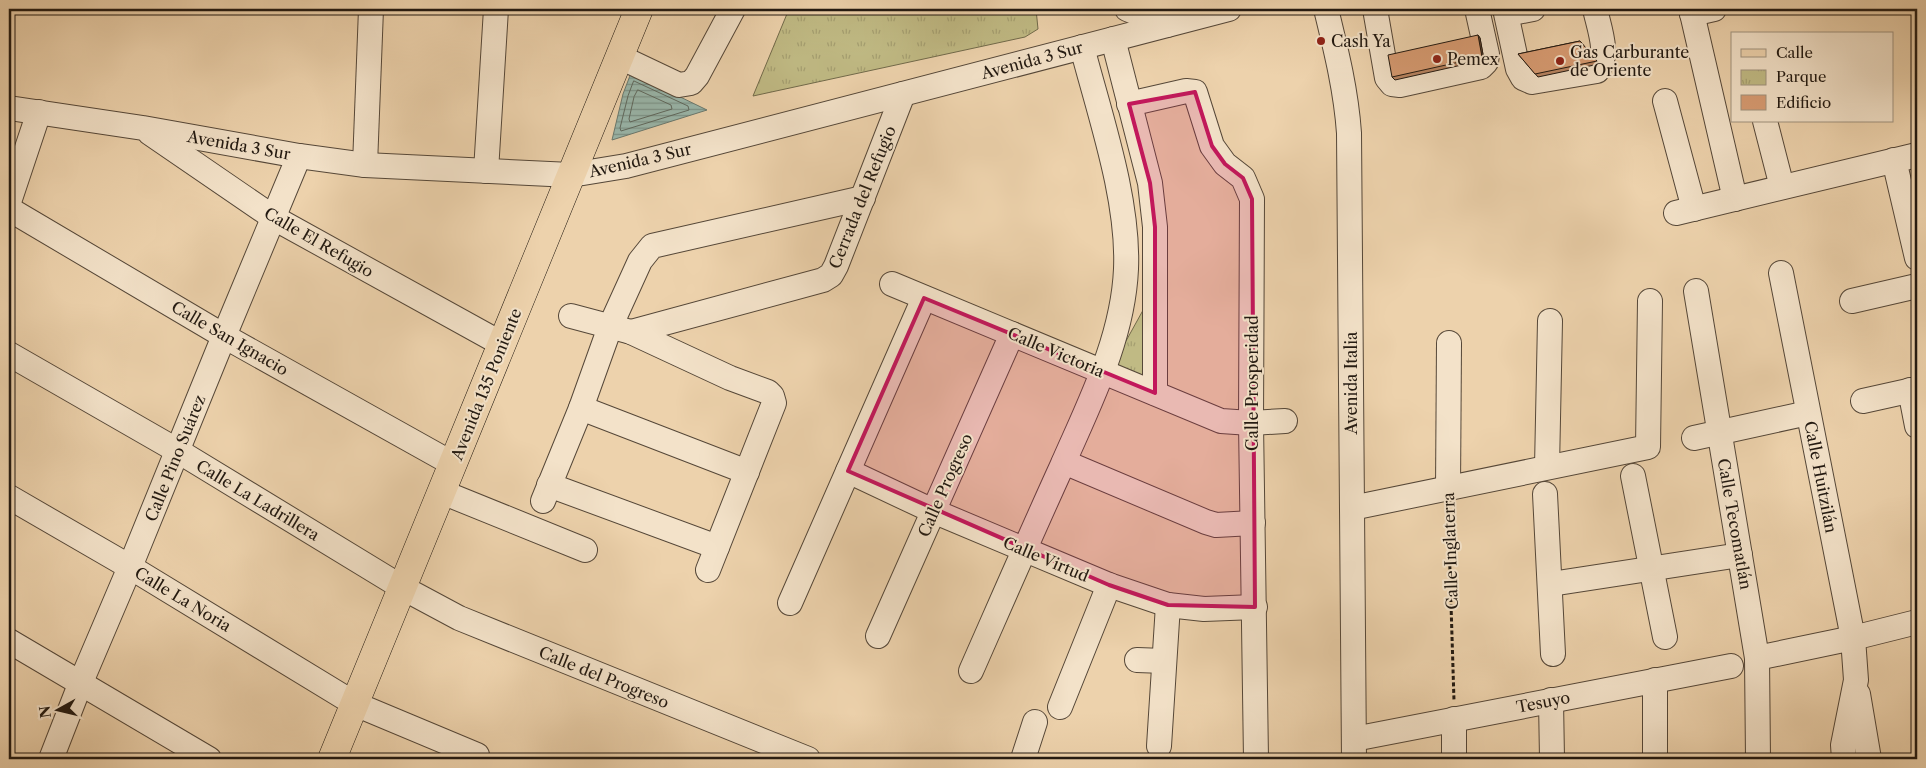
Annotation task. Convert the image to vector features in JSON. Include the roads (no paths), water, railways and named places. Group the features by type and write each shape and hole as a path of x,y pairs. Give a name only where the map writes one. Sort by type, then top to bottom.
{"main road":[{"name":"Avenida 135 Poniente","path":"332,759 639,9"}],"street":[{"path":"365,165 371,9"},
{"path":"486,172 496,9"},
{"path":"620,57 679,85 691,83 697,76 733,9"},
{"path":"1126,9 1167,25"},
{"name":"Avenida 3 Sur","path":"9,108 365,165 571,175 626,166 1229,9"},
{"name":"Avenida Italia","path":"1326,9 1340,64 1347,102 1349,133 1354,749"},
{"path":"1375,9 1387,78 1392,84 1400,85 1481,67 1486,62 1487,54 1477,9"},
{"path":"1533,9 1506,12 1518,69 1523,78 1532,82 1597,71 1603,64 1604,55 1595,9"},
{"path":"1699,10 1735,199"},
{"path":"1113,39 1128,104 1150,183 1155,227 1155,393"},
{"path":"971,671 1103,372 1124,300 1126,268 1119,189 1082,47"},
{"name":"Calle Prosperidad","path":"1128,104 1186,91 1195,92 1212,146 1224,164 1243,178 1252,199 1251,423 1256,759"},
{"name":"Cerrada del Refugio","path":"621,330 823,280 831,274 836,266 903,94"},
{"path":"1665,101 1685,211 1917,155"},
{"path":"9,202 38,112"},
{"path":"1766,122 1782,187"},
{"name":"Calle El Refugio","path":"143,128 274,218 502,344"},
{"name":"Calle Pino Suárez","path":"51,759 80,682 130,567 300,156"},
{"path":"1894,160 1917,258"},
{"path":"717,547 546,493 581,408 621,330 640,261 652,246 863,198"},
{"name":"Calle San Ignacio","path":"9,209 224,336 453,464"},
{"name":"Calle Huitzilán","path":"1781,273 1853,638 1856,680 1869,759"},
{"name":"Calle Victoria","path":"892,284 1220,421 1251,423"},
{"path":"1852,301 1917,286"},
{"name":"Calle Tecomatlán","path":"1696,291 1757,658 1758,759"},
{"path":"790,603 924,298"},
{"path":"1124,300 1156,298"},
{"path":"1352,508 1648,447 1650,301"},
{"path":"571,316 621,330 692,362 768,392 772,396 774,402 708,570"},
{"path":"1546,467 1550,322"},
{"name":"Calle Progreso","path":"878,636 1012,334"},
{"name":"Calle Inglaterra","path":"1448,489 1450,342"},
{"name":"Calle La Ladrillera","path":"9,354 178,451 402,588"},
{"path":"1863,401 1914,389 1917,426"},
{"path":"581,408 747,472"},
{"path":"1694,438 1808,413"},
{"path":"1251,423 1285,421"},
{"path":"1064,462 1206,522 1216,525 1253,523"},
{"name":"Calle Virtud","path":"848,471 933,511 1109,586 1168,605 1204,609 1255,607"},
{"path":"1633,476 1666,637"},
{"path":"442,492 585,550"},
{"path":"1546,494 1553,654"},
{"name":"Calle La Noria","path":"9,497 130,567 355,704 477,755"},
{"path":"1551,584 1740,555"},
{"path":"1060,707 1109,586"},
{"name":"Calle del Progreso","path":"402,588 459,618 808,759"},
{"path":"1159,746 1168,605"},
{"path":"1757,658 1853,638 1917,622"},
{"path":"9,641 209,759"},
{"path":"1137,660 1164,662"},
{"name":"Tesuyo","path":"1354,749 1454,719 1731,666"},
{"path":"1654,680 1655,759"},
{"name":"Calle Huitzilán","path":"1844,759 1846,729 1856,680"},
{"path":"1550,700 1552,759"},
{"path":"1454,719 1454,759"},
{"path":"1023,759 1035,722"}],"water":[{"path":"631,73 707,110 612,140 623,94"}],"place":[{"name":"Cash Ya","path":"1321,41"},
{"name":"Pemex","path":"1437,59"},
{"name":"Gas Carburante de Oriente","path":"1560,61"}]}
